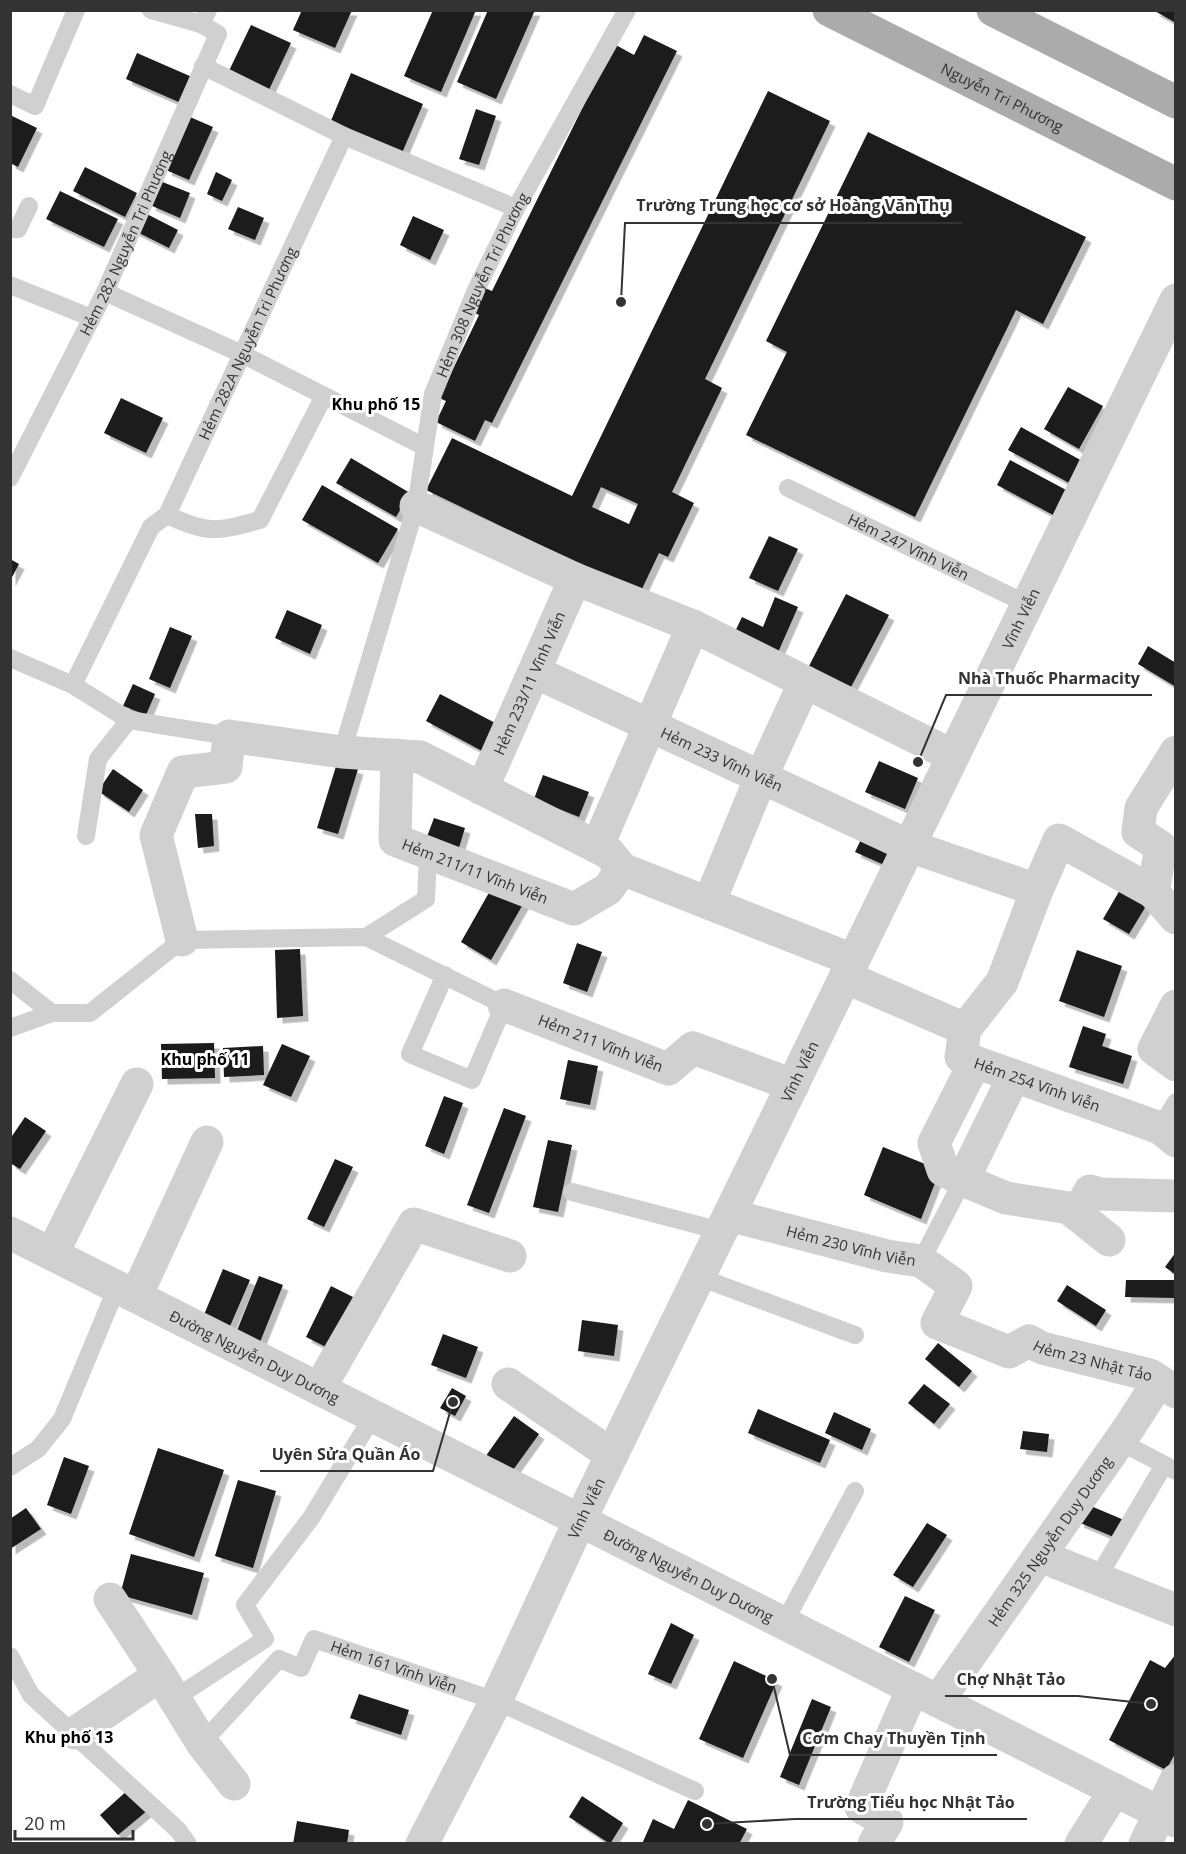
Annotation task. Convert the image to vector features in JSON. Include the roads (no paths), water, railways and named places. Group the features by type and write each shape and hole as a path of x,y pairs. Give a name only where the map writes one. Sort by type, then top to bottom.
{"main road":[{"name":"Nguyễn Tri Phương","path":"828,10 1176,184"},
{"path":"993,10 1176,102"}],"street":[{"name":"Vĩnh Viễn","path":"426,1842 496,1701 580,1520 1027,604 1168,335 1176,300"},
{"path":"416,506 575,579 693,626 953,756"},
{"name":"Hẻm 233/11 Vĩnh Viễn","path":"482,789 575,579"},
{"path":"597,847 693,626"},
{"name":"Hẻm 233 Vĩnh Viễn","path":"535,672 909,846 1037,890"},
{"path":"708,903 761,777 805,682"},
{"path":"182,940 156,835 183,772 226,767 230,736 342,752 420,757 609,853 622,869 708,903 849,968 965,1029 1002,982 1059,840 1152,892 1176,918"},
{"path":"1152,892 1161,847 1138,832 1141,808 1176,752"},
{"name":"Hẻm 211/11 Vĩnh Viễn","path":"397,755 395,840 574,909 608,889 622,869"},
{"name":"Hẻm 211 Vĩnh Viễn","path":"504,1005 668,1069 693,1048 793,1085"},
{"path":"1176,1006 1154,1049 1176,1065"},
{"name":"Hẻm 254 Vĩnh Viễn","path":"965,1029 962,1057 1014,1076 1170,1124"},
{"path":"975,1062 934,1143 943,1170 1006,1198 1069,1208 1109,1240"},
{"path":"963,1180 1014,1076"},
{"path":"52,1254 137,1084"},
{"path":"126,1292 207,1142"},
{"path":"1077,1214 1090,1191 1100,1194 1176,1196"},
{"name":"Hẻm 230 Vĩnh Viễn","path":"725,1223 921,1261 956,1286 937,1323 1009,1352"},
{"path":"320,1389 414,1224 510,1256"},
{"name":"Đường Nguyễn Duy Dương","path":"10,1233 1168,1817"},
{"name":"Hẻm 23 Nhật Tảo","path":"1009,1352 1029,1341 1042,1348 1150,1375 1167,1387"},
{"path":"508,1383 612,1455"},
{"name":"Hẻm 325 Nguyễn Duy Dương","path":"874,1844 887,1822 861,1807 925,1694 1040,1556 1119,1441 1167,1387"},
{"path":"1040,1556 1176,1610"},
{"path":"110,1599 202,1743 234,1784"},
{"path":"75,1733 167,1687"},
{"path":"1145,1844 1168,1817 1176,1780"},
{"path":"1082,1844 1114,1790"}],"lane":[{"path":"10,94 35,106 76,10"},
{"path":"151,10 205,17"},
{"name":"Hẻm 308 Nguyễn Tri Phương","path":"342,752 416,506 423,446 433,394 477,290 516,208 627,10"},
{"name":"Hẻm 282 Nguyễn Tri Phương","path":"10,478 105,292 218,34 205,17"},
{"path":"203,66 344,136 516,208"},
{"name":"Hẻm 282A Nguyễn Tri Phương","path":"73,685 151,527 167,515 344,136"},
{"path":"10,229 18,229 29,206"},
{"path":"10,285 92,318"},
{"path":"105,292 242,354 423,446"},
{"path":"167,515 198,529 220,531 261,520 324,396"},
{"name":"Hẻm 247 Vĩnh Viễn","path":"788,488 1027,604"},
{"path":"10,658 73,685 129,720 230,736"},
{"path":"86,836 98,759 129,720"},
{"path":"366,937 426,899 428,853"},
{"path":"10,1028 52,1012 90,1013 182,940 366,937 445,975 504,1005 472,1080 410,1054 445,975"},
{"path":"10,980 52,1012"},
{"path":"921,1261 963,1180"},
{"path":"572,1192 725,1223"},
{"path":"699,1276 855,1335"},
{"path":"10,1467 38,1449 62,1419 126,1292"},
{"path":"167,1687 265,1639 244,1605 311,1518 373,1416"},
{"path":"1097,1579 1170,1468 1119,1441"},
{"path":"784,1623 855,1491"},
{"name":"Hẻm 161 Vĩnh Viễn","path":"202,1743 279,1659 302,1668 314,1639 496,1701"},
{"path":"10,1656 31,1695 178,1830 188,1844"},
{"path":"496,1701 695,1791"}],"place":[{"name":"Trường Trung học cơ sở Hoàng Văn Thụ","path":"621,302"},
{"name":"Nhà Thuốc Pharmacity","path":"918,762"},
{"name":"Uyên Sửa Quần Áo","path":"453,1402"},
{"name":"Cơm Chay Thuyền Tịnh","path":"772,1679"},
{"name":"Chợ Nhật Tảo","path":"1151,1704"},
{"name":"Trường Tiểu học Nhật Tảo","path":"707,1824"}],"district":[{"name":"Khu phố 15","path":"376,404"},
{"name":"Khu phố 11","path":"205,1059"},
{"name":"Khu phố 13","path":"69,1737"}]}
